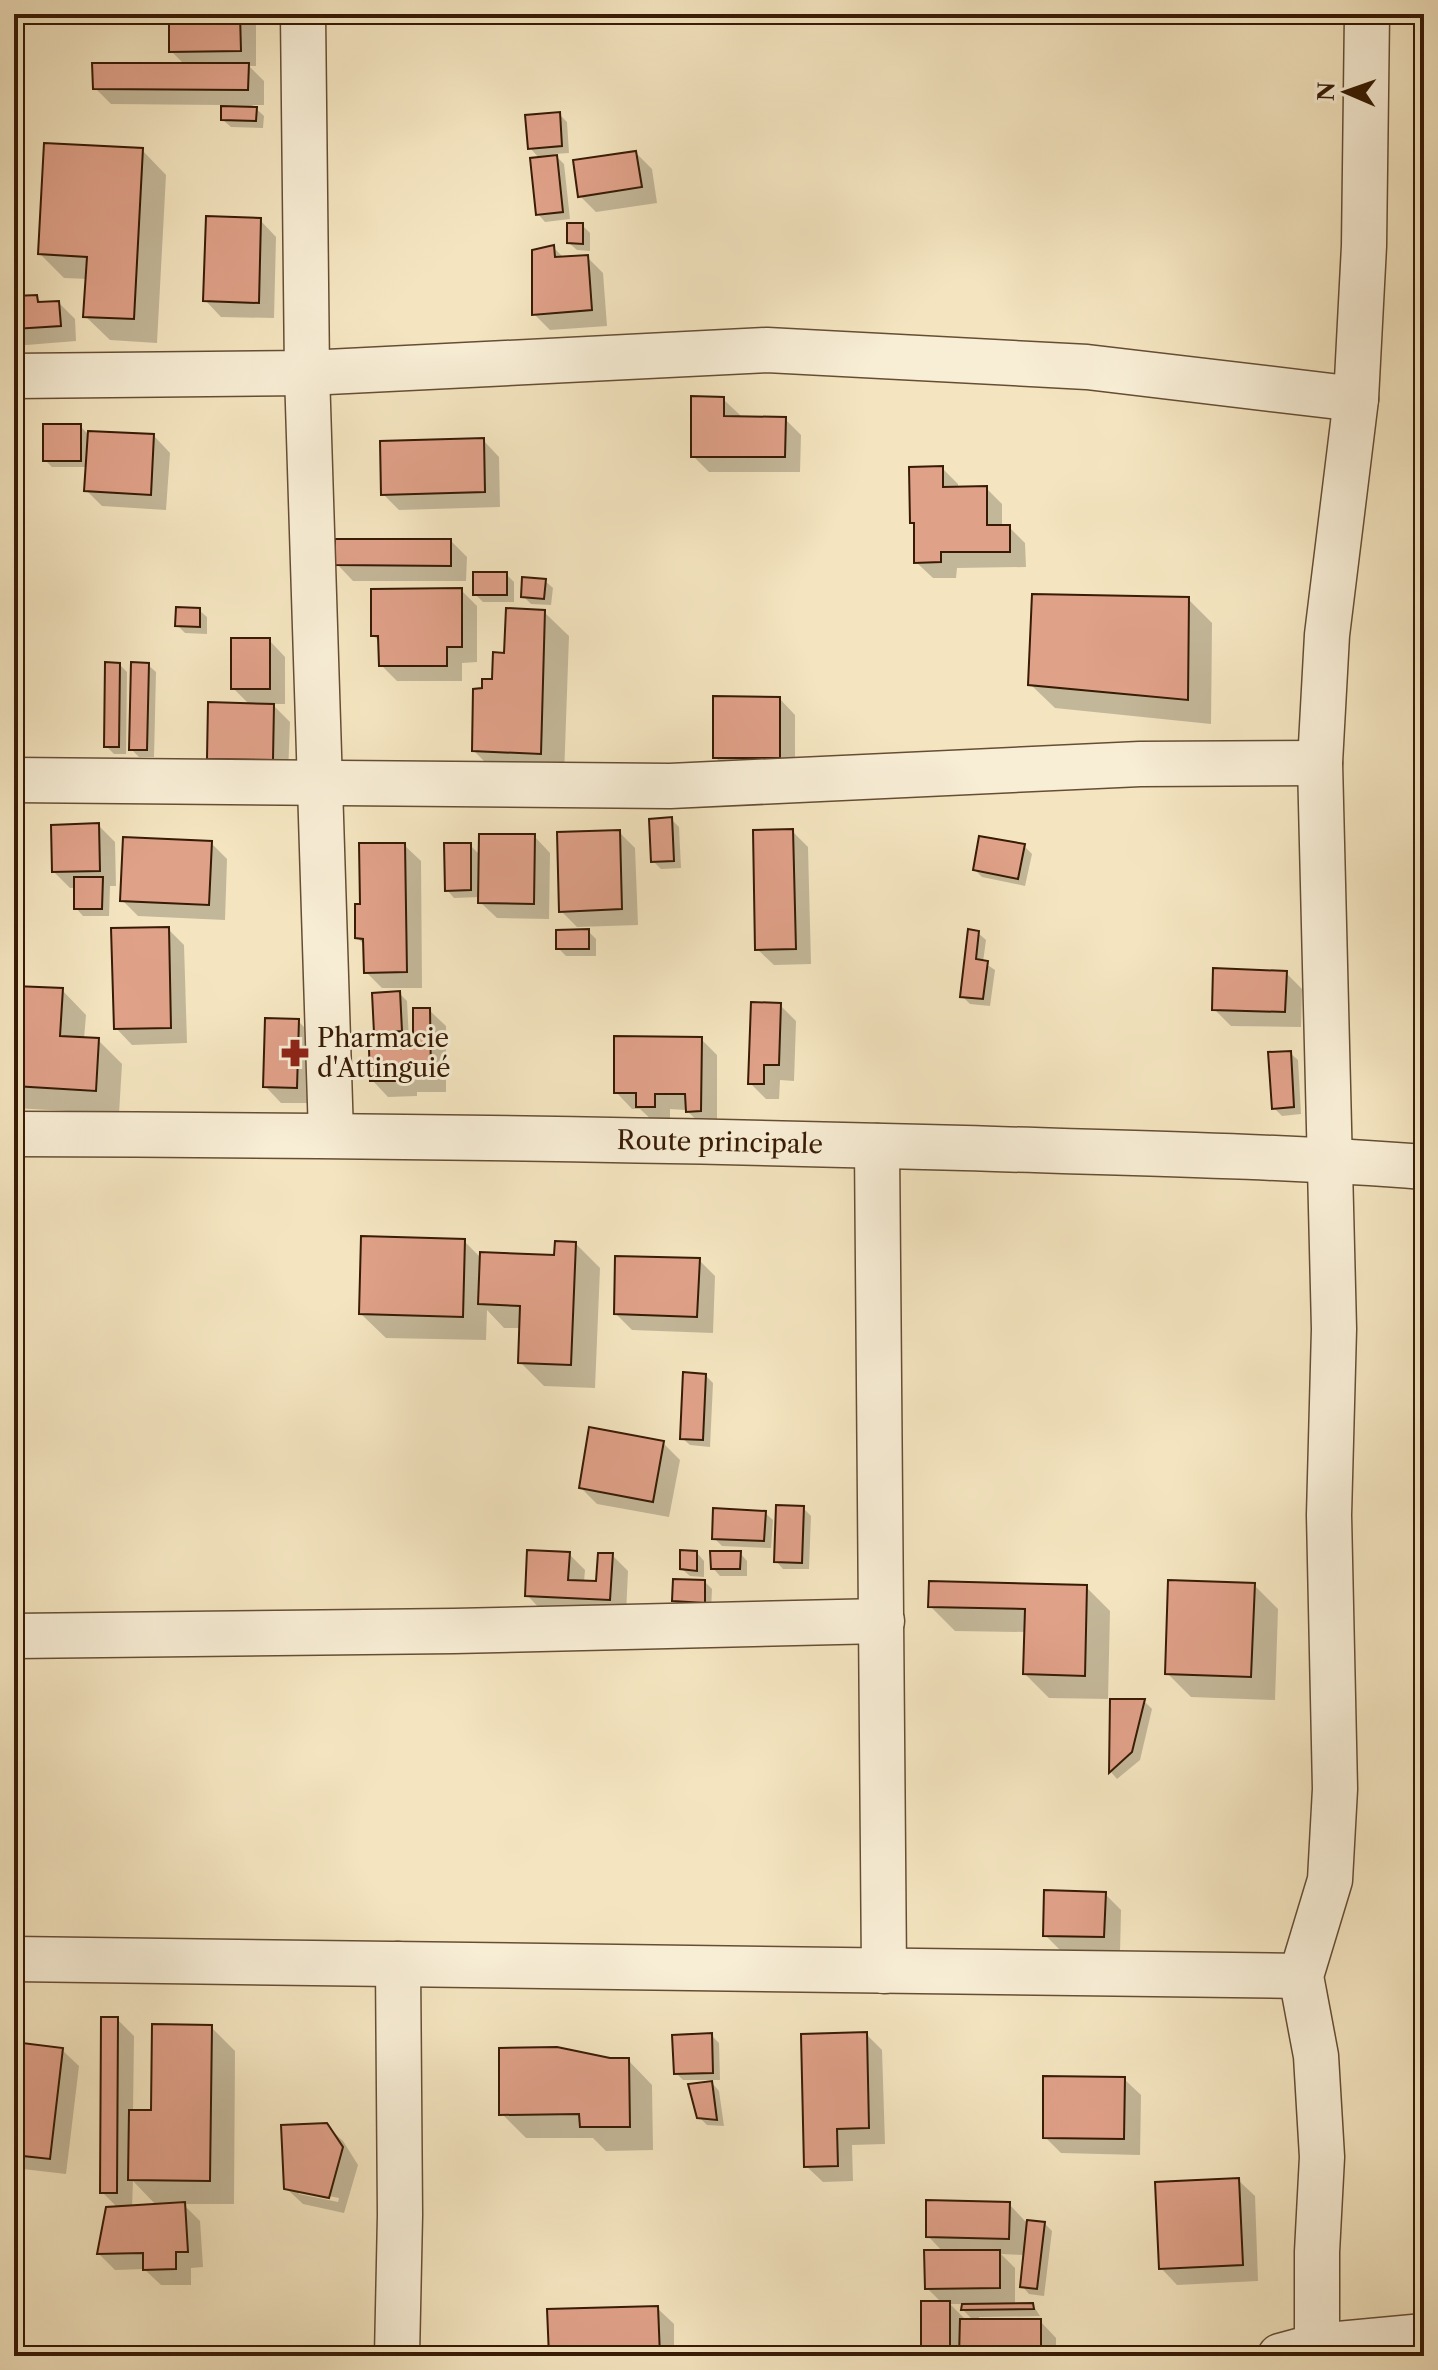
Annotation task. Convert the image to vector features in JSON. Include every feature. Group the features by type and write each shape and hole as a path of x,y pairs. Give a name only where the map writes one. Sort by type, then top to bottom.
{"street":[{"path":"303,14 307,373 331,1135"},
{"path":"1367,14 1364,246 1356,399 1327,635 1320,763 1334,1329 1329,1515 1335,1789 1330,1880 1301,1976 1316,2056 1322,2157 1317,2252 1298,2351 1424,2336"},
{"path":"14,376 307,373 767,350 1087,367 1356,399"},
{"path":"14,780 670,786 1140,764 1320,763"},
{"name":"Route principale","path":"14,1134 331,1135 877,1146 1329,1159 1424,1167"},
{"path":"877,1146 884,1971"},
{"path":"14,1636 454,1631 882,1621"},
{"path":"14,1959 1301,1976"},
{"path":"397,2356 400,2215 398,1964"}],"building":[{"path":"169,14 240,14 241,51 169,52"},
{"path":"92,63 249,63 248,90 93,89"},
{"path":"221,106 257,107 256,121 221,120"},
{"path":"560,112 562,146 528,149 525,115"},
{"path":"44,143 143,148 134,319 83,317 87,257 38,254"},
{"path":"636,151 642,187 578,197 573,160"},
{"path":"557,155 563,212 536,215 530,158"},
{"path":"206,216 261,218 259,303 203,301"},
{"path":"567,223 583,223 583,244 567,243"},
{"path":"554,245 555,257 588,255 592,310 532,315 532,250"},
{"path":"37,295 38,302 59,301 61,326 14,329 14,296"},
{"path":"691,396 724,397 724,416 786,417 785,457 691,457"},
{"path":"43,424 81,424 81,461 43,461"},
{"path":"88,431 154,434 151,495 84,491"},
{"path":"484,438 485,492 381,495 380,441"},
{"path":"943,466 943,487 987,486 987,525 1010,525 1010,552 941,552 941,562 914,563 909,467"},
{"path":"335,539 451,539 451,566 335,565"},
{"path":"473,572 507,572 507,595 473,595"},
{"path":"522,577 546,579 544,599 521,597"},
{"path":"462,588 462,647 447,647 447,666 379,666 378,636 371,636 371,589"},
{"path":"1032,594 1189,597 1188,700 1028,685"},
{"path":"176,607 200,608 200,627 175,626"},
{"path":"506,608 545,610 541,754 472,751 473,689 482,688 482,679 492,679 493,652 504,653"},
{"path":"231,638 270,638 270,689 231,689"},
{"path":"105,662 120,663 119,747 104,747"},
{"path":"131,662 149,663 147,750 129,750"},
{"path":"713,696 780,697 780,758 713,758"},
{"path":"208,702 274,704 273,760 207,759"},
{"path":"672,817 674,861 651,862 649,819"},
{"path":"99,823 100,871 52,872 51,825"},
{"path":"793,829 796,949 755,950 753,830"},
{"path":"620,830 622,909 559,912 557,832"},
{"path":"479,834 535,834 534,904 478,903"},
{"path":"979,836 1025,844 1018,879 973,870"},
{"path":"123,837 212,841 209,905 120,901"},
{"path":"359,843 405,843 407,972 364,973 363,939 355,938 355,904 360,904"},
{"path":"444,843 471,843 471,890 445,891"},
{"path":"74,877 103,877 102,909 74,909"},
{"path":"169,927 171,1028 114,1029 111,928"},
{"path":"589,929 589,949 556,949 556,930"},
{"path":"968,929 979,931 976,959 988,961 983,999 960,997"},
{"path":"1213,968 1287,971 1285,1012 1212,1010"},
{"path":"14,986 63,988 60,1036 99,1038 96,1091 14,1086"},
{"path":"400,991 402,1031 374,1033 372,993"},
{"path":"751,1002 781,1003 779,1065 764,1065 764,1084 748,1084"},
{"path":"413,1008 430,1008 431,1077 402,1076 402,1081 370,1081 369,1049 401,1049 401,1039 413,1039"},
{"path":"265,1018 299,1019 297,1088 263,1087"},
{"path":"614,1036 702,1037 701,1111 686,1112 685,1094 655,1094 655,1107 636,1107 636,1093 614,1093"},
{"path":"1291,1051 1294,1107 1272,1109 1268,1052"},
{"path":"361,1236 465,1239 463,1317 359,1314"},
{"path":"555,1241 576,1242 571,1365 518,1363 520,1306 478,1304 480,1252 554,1255"},
{"path":"615,1256 700,1258 697,1317 614,1314"},
{"path":"683,1372 706,1374 703,1440 680,1439"},
{"path":"589,1427 664,1441 653,1502 579,1488"},
{"path":"776,1505 804,1506 802,1563 774,1562"},
{"path":"713,1508 766,1511 764,1541 712,1539"},
{"path":"527,1550 570,1552 568,1580 596,1581 598,1553 613,1553 610,1600 525,1596"},
{"path":"680,1550 697,1551 697,1571 680,1569"},
{"path":"710,1551 741,1551 740,1569 711,1569"},
{"path":"673,1579 705,1580 705,1603 672,1601"},
{"path":"1168,1580 1255,1583 1251,1677 1165,1674"},
{"path":"929,1581 1087,1585 1085,1676 1023,1674 1025,1609 928,1607"},
{"path":"1110,1699 1145,1699 1132,1752 1109,1773"},
{"path":"1044,1890 1106,1892 1104,1937 1043,1936"},
{"path":"101,2017 118,2017 117,2193 100,2193"},
{"path":"152,2024 212,2025 210,2181 128,2180 129,2110 151,2110"},
{"path":"867,2032 869,2128 837,2129 838,2166 804,2167 801,2034"},
{"path":"712,2033 713,2073 674,2074 672,2035"},
{"path":"14,2042 63,2048 50,2159 14,2155"},
{"path":"557,2047 610,2058 629,2058 630,2127 580,2127 579,2114 499,2115 499,2048"},
{"path":"1043,2076 1125,2077 1124,2139 1043,2138"},
{"path":"712,2081 717,2120 697,2118 688,2084"},
{"path":"327,2123 343,2147 329,2198 284,2189 281,2125"},
{"path":"1239,2178 1243,2265 1159,2269 1155,2182"},
{"path":"926,2200 1010,2202 1009,2239 926,2237"},
{"path":"185,2202 188,2252 176,2252 176,2269 143,2270 143,2253 97,2254 106,2207"},
{"path":"1027,2220 1045,2222 1037,2289 1020,2287"},
{"path":"924,2250 1000,2250 1000,2288 925,2289"},
{"path":"921,2301 950,2301 950,2356 921,2356"},
{"path":"1033,2303 1034,2309 961,2310 962,2304"},
{"path":"658,2306 660,2356 549,2356 547,2309"},
{"path":"960,2319 1041,2319 1041,2356 959,2356"}],"place":[{"name":"Pharmacie d'Attinguié","path":"295,1053"}]}
